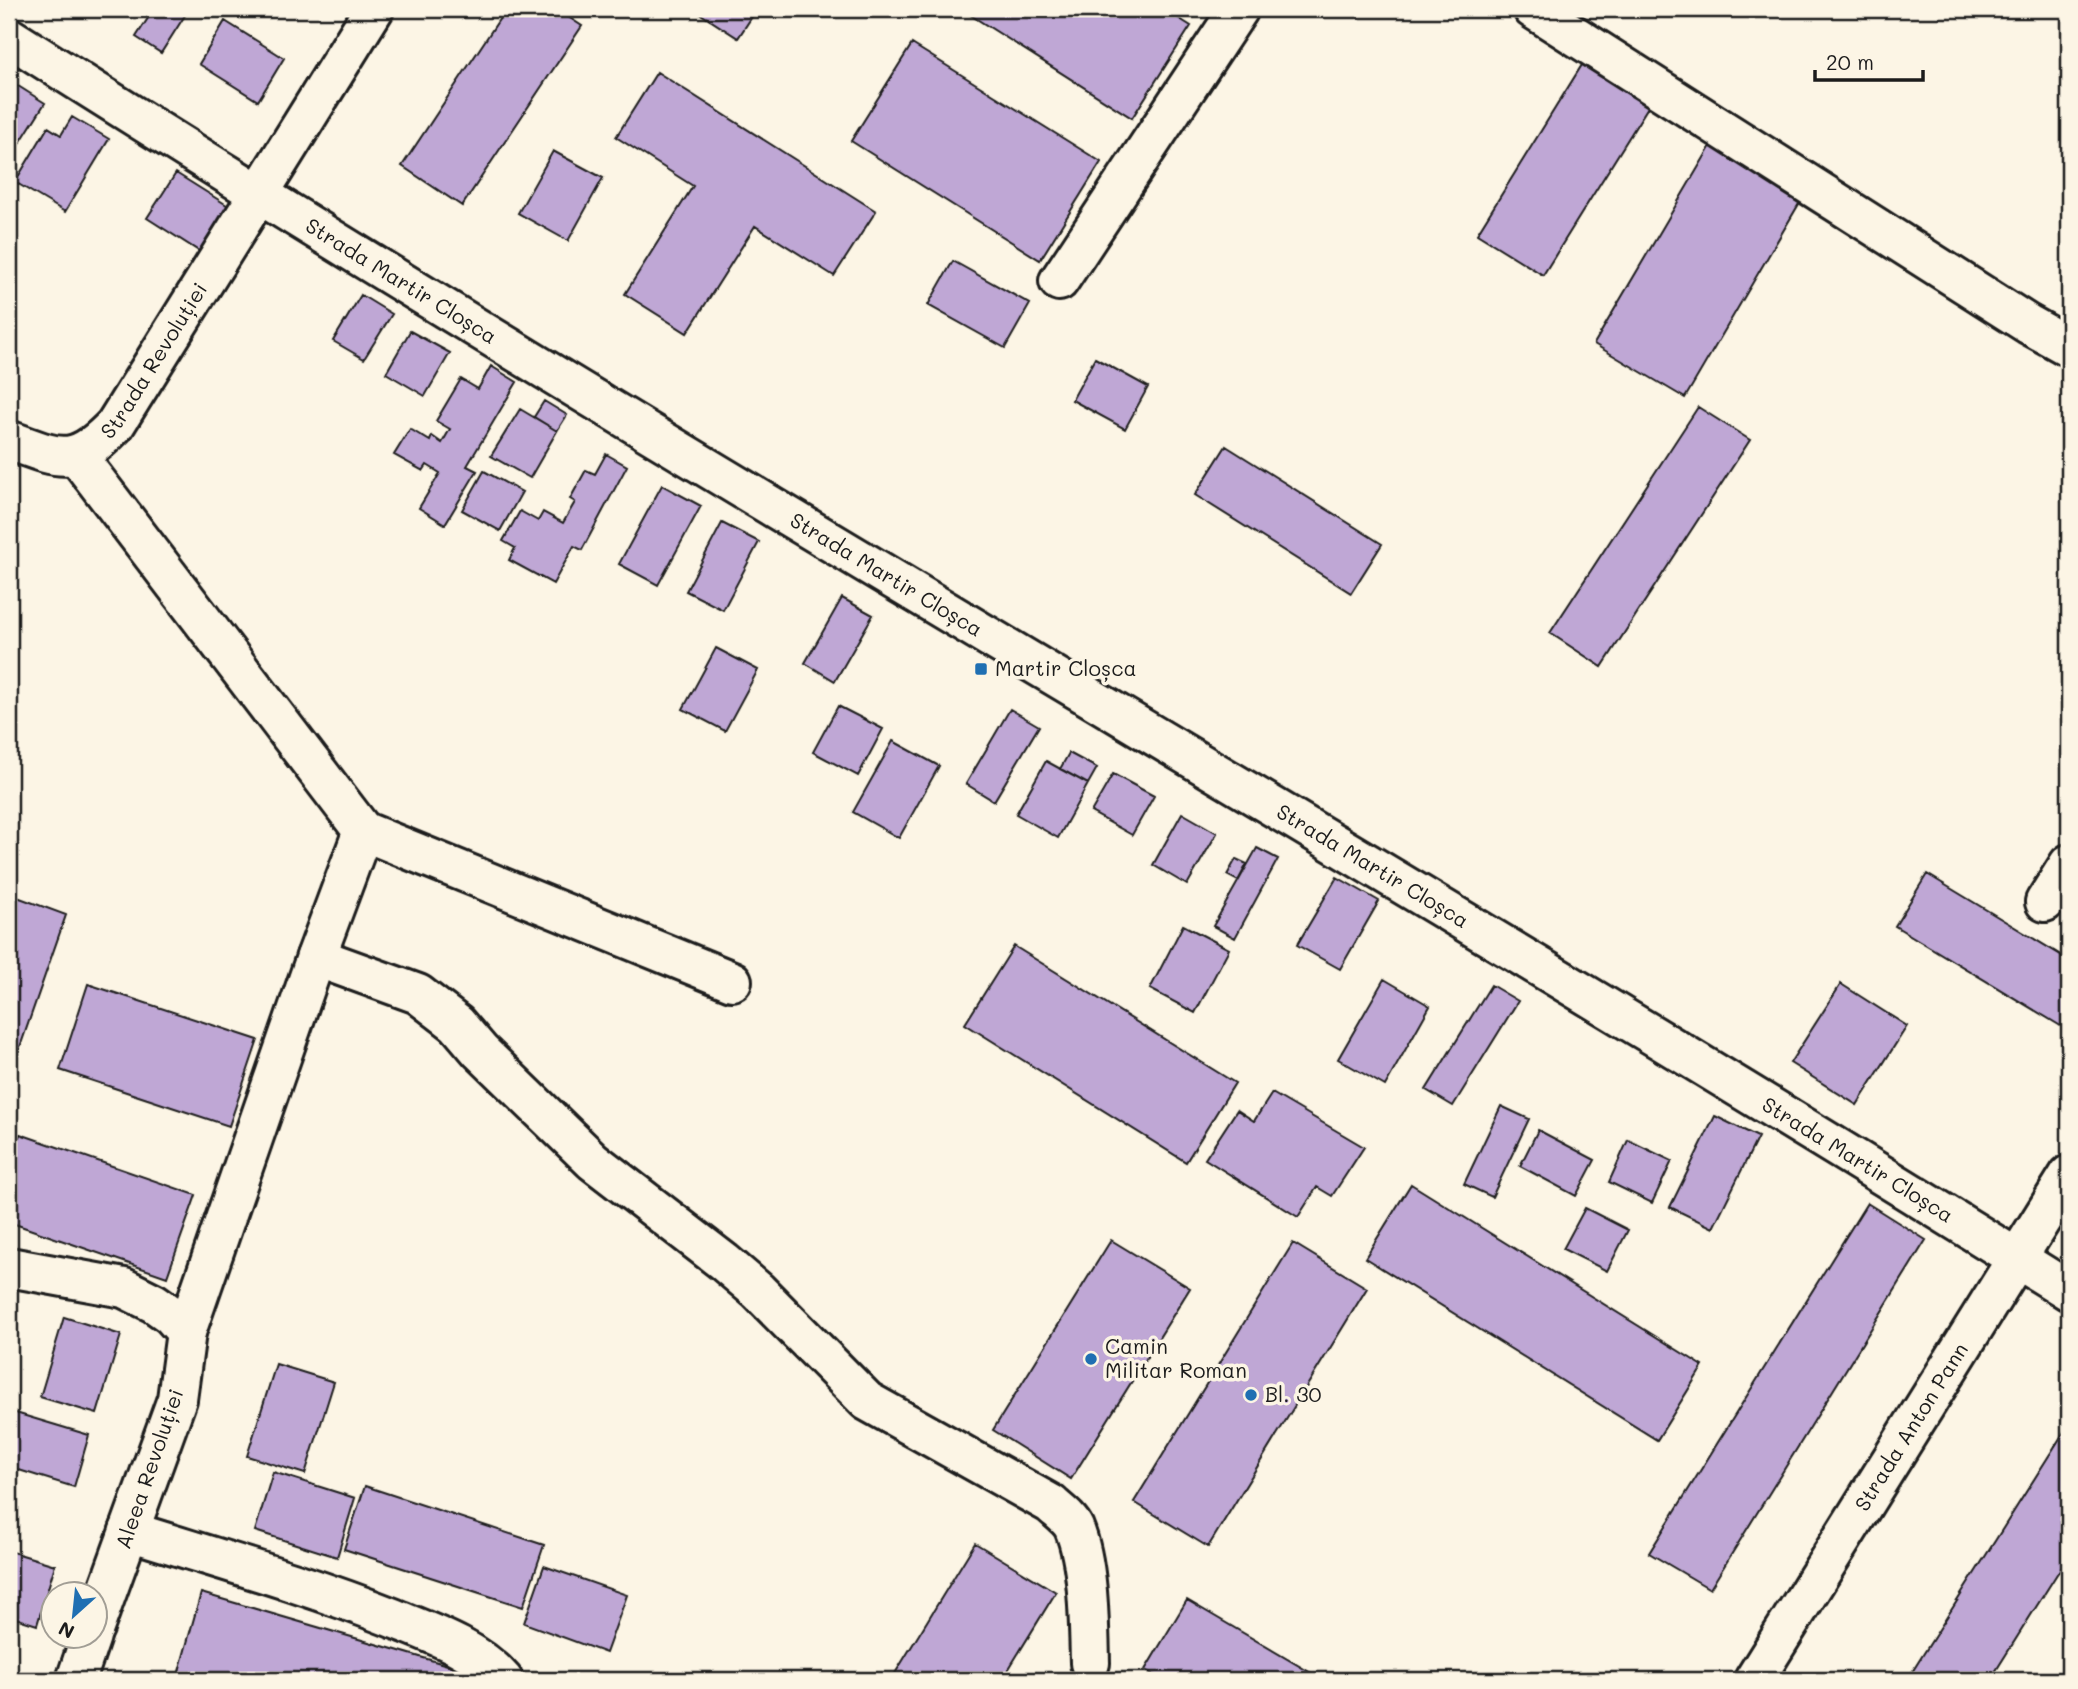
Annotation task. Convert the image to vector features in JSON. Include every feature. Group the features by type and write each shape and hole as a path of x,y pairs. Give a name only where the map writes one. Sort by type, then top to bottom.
{"street":[{"name":"Strada Revoluției","path":"77,456 99,441 114,425 374,9"},
{"path":"1059,281 1239,9"},
{"path":"1533,9 2028,324 2069,347"},
{"name":"Strada Martir Cloșca","path":"9,37 257,194 1713,1072 2069,1291"},
{"path":"9,440 59,457 77,456 363,831 732,981"},
{"name":"Aleea Revoluției","path":"108,1589 177,1399 186,1332 316,957 363,831"},
{"path":"2046,902 2069,864"},
{"path":"316,957 418,994 457,1024 480,1051 593,1161 758,1291 867,1401 1051,1504 1073,1525 1082,1564 1090,1663"},
{"name":"Strada Anton Pann","path":"1754,1680 2069,1175"},
{"path":"9,1267 124,1287 171,1315 186,1332"},
{"path":"129,1531 336,1596 429,1632 484,1661 503,1680"},
{"path":"76,1680 87,1650"}],"building":[{"path":"140,9 189,9 161,53 136,37 150,15"},
{"path":"506,9 556,9 582,26 462,206 402,166"},
{"path":"693,9 757,9 738,38"},
{"path":"961,9 1164,9 1191,26 1132,118"},
{"path":"225,21 284,58 258,101 199,64"},
{"path":"912,44 1101,162 1040,260 851,141"},
{"path":"1590,52 1656,94 1543,275 1477,234"},
{"path":"657,72 876,211 834,276 755,226 687,333 625,294 693,186 616,137"},
{"path":"15,84 45,103 9,160 9,95"},
{"path":"72,117 109,139 65,212 15,182 48,127 61,135"},
{"path":"1712,144 1803,197 1685,398 1594,344"},
{"path":"553,151 603,178 568,241 518,213"},
{"path":"176,173 230,207 202,253 147,218"},
{"path":"953,261 1030,304 1005,348 928,305"},
{"path":"361,295 392,314 364,359 333,341"},
{"path":"410,331 450,353 425,396 386,373"},
{"path":"1095,358 1148,387 1125,429 1072,400"},
{"path":"491,366 517,382 467,466 477,471 445,524 419,508 440,473 427,465 423,471 394,455 410,429 430,441 432,436 442,443 450,429 436,421 461,379 478,389"},
{"path":"544,401 567,415 557,431 534,417"},
{"path":"1698,407 1750,440 1602,667 1550,633"},
{"path":"520,409 557,431 530,478 491,456"},
{"path":"1226,446 1382,544 1351,593 1195,495"},
{"path":"606,454 627,466 582,550 574,546 553,584 509,560 515,548 503,541 520,511 538,521 543,512 563,523 575,502 570,499 586,470 595,474"},
{"path":"484,471 522,492 500,531 462,510"},
{"path":"662,485 701,506 658,585 619,564"},
{"path":"722,523 759,542 723,610 686,591"},
{"path":"842,598 873,615 835,681 805,663"},
{"path":"716,648 758,670 725,731 683,709"},
{"path":"838,706 883,729 858,776 813,752"},
{"path":"1010,709 1039,726 994,801 966,784"},
{"path":"893,741 939,766 899,838 853,812"},
{"path":"1069,753 1097,768 1088,784 1060,769"},
{"path":"1046,761 1088,784 1058,838 1016,814"},
{"path":"1113,774 1154,796 1132,835 1091,812"},
{"path":"1182,813 1217,833 1187,885 1153,865"},
{"path":"1257,848 1278,859 1235,938 1213,926"},
{"path":"1236,859 1247,864 1238,881 1227,875"},
{"path":"1927,874 2069,960 2069,1020 2064,1028 1895,926"},
{"path":"1337,877 1379,901 1340,969 1297,945"},
{"path":"9,894 66,915 13,1067 9,1066"},
{"path":"1183,925 1229,949 1195,1013 1150,989"},
{"path":"1014,946 1235,1083 1186,1162 965,1024"},
{"path":"1384,979 1430,1006 1385,1086 1338,1059"},
{"path":"88,984 258,1040 229,1126 60,1070"},
{"path":"1841,984 1907,1026 1857,1105 1790,1063"},
{"path":"1491,985 1518,1001 1453,1106 1426,1090"},
{"path":"1272,1093 1364,1147 1332,1196 1317,1187 1298,1217 1205,1159 1237,1110 1254,1121"},
{"path":"1501,1106 1529,1119 1492,1197 1464,1184"},
{"path":"1715,1116 1758,1137 1713,1228 1670,1207"},
{"path":"1538,1130 1595,1160 1576,1196 1520,1166"},
{"path":"20,1134 196,1195 167,1277 9,1222 9,1167"},
{"path":"1628,1140 1672,1161 1652,1203 1609,1182"},
{"path":"1411,1184 1703,1366 1657,1440 1365,1258"},
{"path":"1867,1203 1926,1240 1710,1589 1649,1553"},
{"path":"1585,1208 1628,1230 1607,1271 1563,1249"},
{"name":"Camin Militar Roman","path":"1111,1240 1190,1288 1071,1479 993,1430"},
{"name":"Bl. 30","path":"1293,1243 1367,1288 1208,1547 1134,1502"},
{"path":"64,1317 121,1335 97,1414 40,1397"},
{"path":"276,1364 334,1382 305,1474 247,1456"},
{"path":"9,1411 89,1435 74,1487 9,1467"},
{"path":"2069,1424 2069,1555 1990,1680 1907,1680"},
{"path":"273,1472 355,1498 337,1557 255,1531"},
{"path":"365,1486 544,1545 523,1607 344,1549"},
{"path":"975,1543 1056,1592 1002,1680 891,1680"},
{"path":"9,1551 55,1565 50,1580 38,1580 37,1625 9,1616"},
{"path":"544,1566 627,1595 606,1653 524,1623"},
{"path":"201,1593 468,1671 465,1680 195,1680 178,1675"},
{"path":"1187,1600 1323,1680 1163,1680 1145,1670"}],"place":[{"name":"Martir Cloșca","path":"981,669"},
{"name":"Camin Militar Roman","path":"1091,1359"},
{"name":"Bl. 30","path":"1251,1395"}]}
